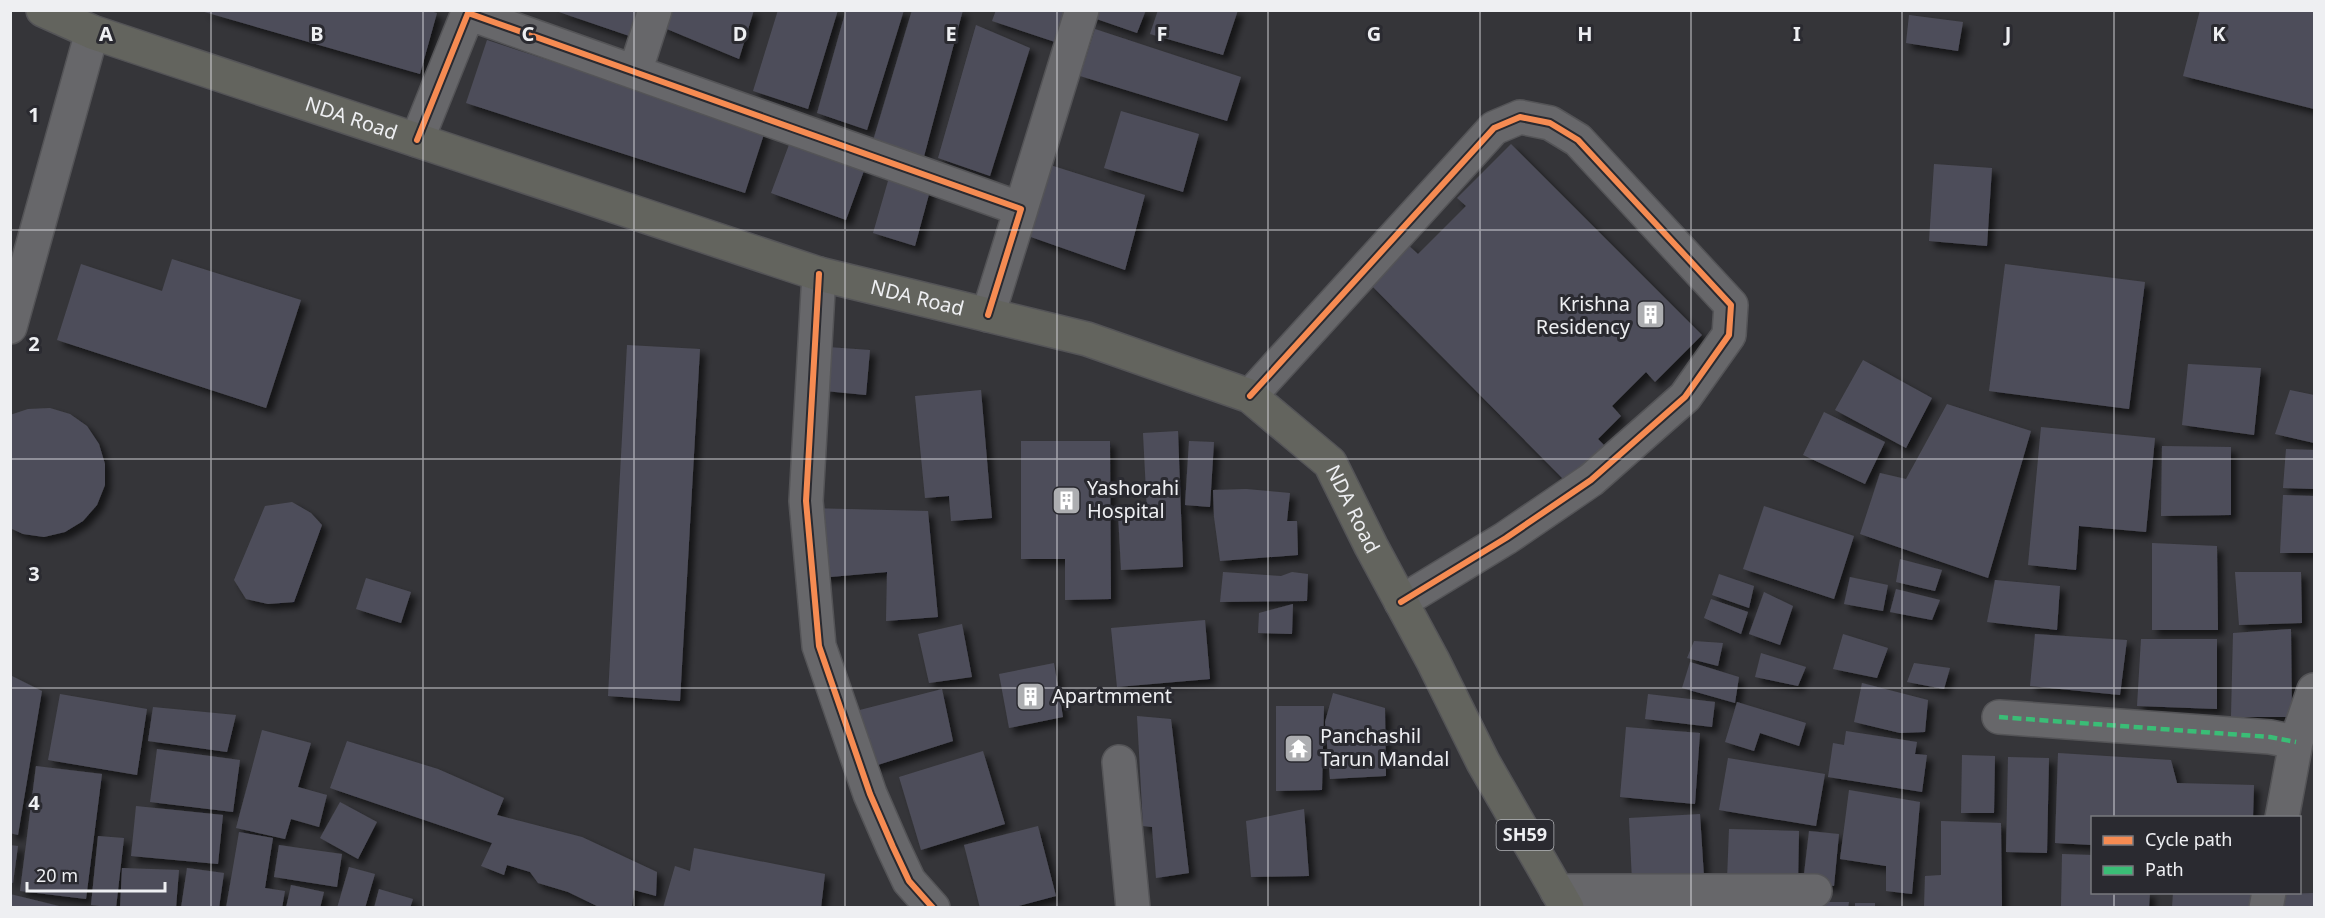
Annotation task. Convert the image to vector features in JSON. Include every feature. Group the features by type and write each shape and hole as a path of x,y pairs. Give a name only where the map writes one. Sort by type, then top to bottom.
{"main road":[{"name":"NDA Road","path":"43,10 92,32 819,274 1087,339 1250,396 1330,463 1483,762 1562,899"}],"street":[{"path":"636,72 655,10"},
{"path":"988,315 1082,10"},
{"path":"417,140 464,12 1021,209"},
{"path":"10,327 92,32"},
{"path":"1250,396 1494,128 1520,117 1550,123 1578,140 1731,305 1729,335 1685,397 1591,480 1506,538 1401,602"},
{"path":"819,274 806,501 819,646 870,794 892,847 909,881 933,908"},
{"path":"2282,816 2296,742 2314,690"},
{"path":"1999,717 2270,737 2296,742"},
{"path":"1119,762 1133,908"},
{"path":"1562,899 1815,891"}],"building":[{"path":"427,10 437,13 420,74 201,11"},
{"path":"553,10 648,10 638,39"},
{"path":"667,10 754,10 739,59 662,27"},
{"path":"778,10 838,10 808,109 753,91"},
{"path":"846,10 904,10 867,130 817,113"},
{"path":"912,10 963,10 922,164 872,144"},
{"path":"996,10 1071,10 1064,45 992,21"},
{"path":"1086,10 1146,10 1137,33 1085,15"},
{"path":"1158,10 1238,10 1223,55 1150,34"},
{"path":"2200,10 2314,10 2314,109 2183,76"},
{"path":"1909,15 1963,22 1958,51 1906,43"},
{"path":"976,25 1030,48 990,176 938,158"},
{"path":"1095,29 1241,77 1227,121 1080,76"},
{"path":"487,40 765,131 745,193 466,103"},
{"path":"1121,111 1199,134 1183,192 1104,168"},
{"path":"790,142 865,168 846,220 771,193"},
{"name":"Krishna Residency","path":"1511,144 1702,335 1655,382 1646,372 1612,406 1621,416 1598,439 1607,448 1570,486 1369,283 1407,244 1418,254 1466,206 1457,198"},
{"path":"1047,164 1145,195 1125,270 1028,236"},
{"path":"1934,164 1992,168 1987,246 1929,241"},
{"path":"890,174 931,187 915,246 873,233"},
{"path":"172,259 301,300 266,408 57,340 81,264 162,291"},
{"path":"2005,264 2145,282 2129,409 1989,391"},
{"path":"627,345 700,349 680,701 608,696"},
{"path":"828,347 870,350 866,395 825,391"},
{"path":"1863,360 1932,398 1906,448 1835,410"},
{"path":"2188,364 2261,368 2254,435 2182,425"},
{"path":"981,390 992,518 951,521 949,496 925,498 915,396"},
{"path":"2290,390 2314,395 2314,443 2275,434"},
{"path":"1947,404 2031,431 1988,578 1860,534 1880,473 1906,479"},
{"path":"50,408 70,414 87,426 99,444 105,464 105,485 97,505 83,521 65,532 44,537 23,534 10,528 10,415 28,409"},
{"path":"1824,412 1885,442 1865,484 1803,455"},
{"path":"2041,427 2155,438 2146,532 2079,526 2076,570 2028,565"},
{"path":"1178,431 1183,567 1121,570 1118,513 1147,512 1143,433"},
{"name":"Yashorahi Hospital","path":"1021,441 1110,441 1111,599 1065,600 1065,559 1021,559"},
{"path":"1189,441 1214,442 1210,507 1185,505"},
{"path":"2162,446 2231,447 2231,515 2161,516"},
{"path":"2286,449 2314,450 2314,489 2283,488"},
{"path":"1246,489 1290,493 1287,521 1297,521 1298,555 1220,561 1213,490"},
{"path":"2283,495 2314,496 2314,553 2280,553"},
{"path":"292,502 311,513 322,525 294,602 268,604 246,599 234,580 265,506"},
{"path":"1764,506 1854,536 1834,599 1743,569"},
{"path":"806,508 928,511 938,617 886,621 887,572 819,578"},
{"path":"2152,543 2217,546 2218,630 2152,630"},
{"path":"1900,559 1942,570 1935,591 1896,582"},
{"path":"1223,572 1281,576 1292,572 1308,574 1307,601 1220,602"},
{"path":"2235,572 2301,572 2302,623 2239,625"},
{"path":"1719,574 1754,586 1749,608 1712,595"},
{"path":"1850,577 1888,585 1883,611 1844,604"},
{"path":"366,578 411,592 401,623 356,609"},
{"path":"1995,580 2060,586 2057,630 1987,622"},
{"path":"1896,589 1940,600 1932,620 1890,612"},
{"path":"1764,592 1793,606 1780,645 1749,634"},
{"path":"1711,599 1748,612 1741,634 1704,618"},
{"path":"1293,604 1292,634 1258,633 1259,613"},
{"path":"1205,620 1210,679 1117,687 1111,628"},
{"path":"962,624 972,677 929,683 918,634"},
{"path":"2291,629 2292,717 2231,717 2233,633"},
{"path":"1843,634 1888,648 1877,678 1833,669"},
{"path":"2035,634 2127,640 2120,695 2030,686"},
{"path":"2141,639 2217,639 2217,709 2137,706"},
{"path":"1694,641 1723,643 1718,666 1687,658"},
{"path":"1761,653 1806,667 1798,686 1755,677"},
{"path":"1690,662 1739,677 1735,703 1682,688"},
{"name":"Apartmment","path":"1054,663 1063,717 1009,728 999,674"},
{"path":"1914,663 1950,668 1944,689 1907,682"},
{"path":"10,675 42,691 18,835 10,833"},
{"path":"1862,683 1928,700 1925,732 1900,733 1854,722"},
{"path":"942,689 953,741 862,770 848,713"},
{"path":"1333,693 1385,708 1386,776 1330,779 1325,722"},
{"path":"60,694 147,709 137,775 48,760"},
{"path":"1648,694 1715,702 1712,727 1645,719"},
{"path":"1737,702 1806,723 1799,746 1760,733 1754,751 1725,742"},
{"name":"Panchashil Tarun Mandal","path":"1276,706 1324,706 1322,790 1276,791"},
{"path":"153,707 236,715 227,752 148,741"},
{"path":"1137,716 1171,719 1189,873 1156,878 1152,827 1143,826"},
{"path":"1626,727 1700,733 1695,804 1620,797"},
{"path":"262,730 311,743 298,787 327,795 319,827 291,819 285,839 236,828"},
{"path":"1846,731 1917,742 1915,754 1927,755 1922,792 1828,777 1833,743 1844,745"},
{"path":"347,741 438,769 504,798 497,815 582,837 657,872 656,896 634,890 632,908 601,908 568,892 538,883 530,872 507,865 504,875 481,866 492,843 330,788"},
{"path":"157,749 240,760 233,812 150,802"},
{"path":"983,751 1005,824 921,850 899,777"},
{"path":"2058,753 2171,760 2177,783 2254,785 2253,816 2091,816 2091,845 2055,843"},
{"path":"1962,755 1995,756 1994,813 1961,813"},
{"path":"2008,757 2049,758 2047,853 2006,852"},
{"path":"1728,758 1825,774 1816,826 1719,810"},
{"path":"36,766 102,774 86,899 20,891"},
{"path":"1849,790 1920,802 1912,894 1886,891 1886,866 1840,859"},
{"path":"340,802 377,822 358,859 320,838"},
{"path":"136,806 223,815 218,864 131,856"},
{"path":"1304,809 1309,876 1251,877 1246,821"},
{"path":"1700,814 1704,877 1632,881 1629,818"},
{"path":"1941,821 2001,823 2002,908 1924,908 1925,876 1941,875"},
{"path":"1038,826 1056,896 1011,908 980,908 964,845"},
{"path":"1729,829 1799,831 1798,883 1727,880"},
{"path":"1809,831 1839,834 1834,886 1803,883"},
{"path":"239,832 273,838 265,888 285,891 282,908 226,908"},
{"path":"98,836 124,838 116,908 91,905"},
{"path":"10,845 18,846 13,883 10,882"},
{"path":"279,845 342,854 337,887 274,877"},
{"path":"694,848 825,874 821,908 663,908 675,866 690,871"},
{"path":"2062,854 2091,855 2091,894 2150,894 2149,908 2061,908"},
{"path":"349,867 375,874 365,908 337,908"},
{"path":"122,868 179,870 176,908 120,908"},
{"path":"187,868 224,873 219,908 181,908"},
{"path":"291,885 324,892 320,908 286,908"},
{"path":"379,889 413,899 410,908 374,908"},
{"path":"2314,893 2314,908 2280,908 2281,894"},
{"path":"10,894 63,907 63,908 10,908"},
{"path":"2173,894 2253,894 2253,908 2172,908"},
{"path":"1806,902 1849,902 1848,908 1806,908"},
{"path":"1855,903 1875,903 1875,908 1855,908"}],"marked path":[{"path":"1999,717 2270,737 2296,742"}],"cycle path":[{"path":"417,140 468,13 1021,209 988,315"},
{"path":"1250,396 1494,128 1520,117 1550,123 1578,140 1731,305 1729,335 1685,397 1591,480 1506,538 1401,602"},
{"path":"819,274 806,501 819,646 870,794 893,847 909,881 933,908"}],"place":[{"name":"Krishna Residency","path":"1651,315"},
{"name":"Yashorahi Hospital","path":"1066,500"},
{"name":"Apartmment","path":"1031,696"},
{"name":"Panchashil Tarun Mandal","path":"1299,748"}]}
